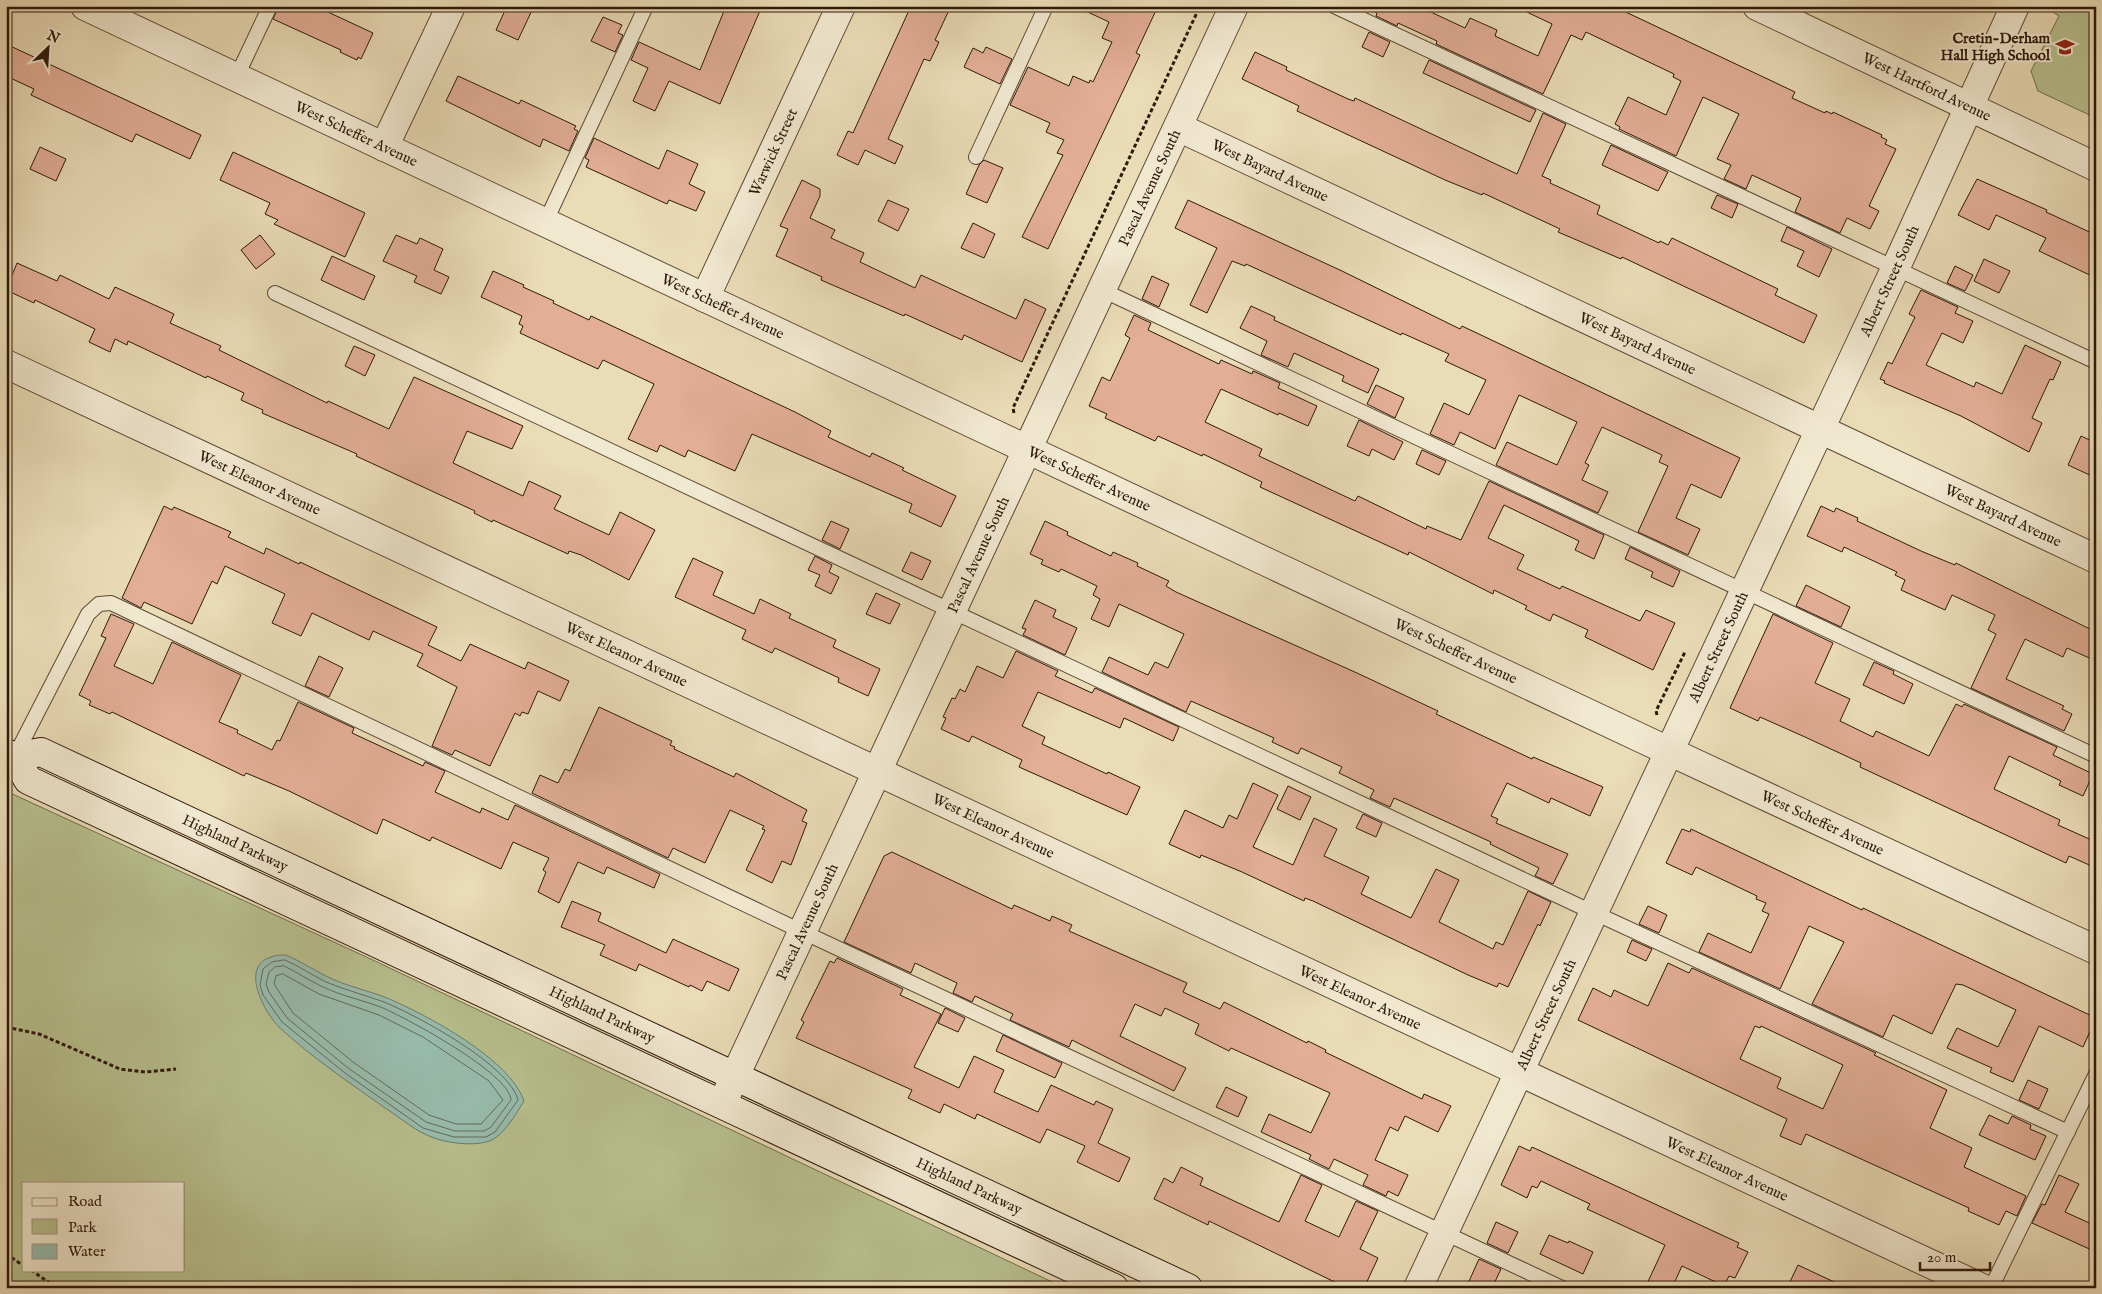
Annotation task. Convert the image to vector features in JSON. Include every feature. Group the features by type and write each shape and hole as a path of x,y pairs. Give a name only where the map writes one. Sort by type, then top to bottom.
{"street":[{"name":"West Scheffer Avenue","path":"85,6 1669,752 2096,950"},
{"path":"384,147 451,6"},
{"name":"Warwick Street","path":"705,298 841,6"},
{"name":"Pascal Avenue South","path":"722,1104 1234,6"},
{"name":"West Hartford Avenue","path":"1756,6 2096,167"},
{"name":"Albert Street South","path":"1418,1288 1896,267 2015,6"},
{"name":"West Bayard Avenue","path":"1178,127 2096,559"},
{"name":"West Eleanor Avenue","path":"6,364 1982,1288"},
{"name":"Highland Parkway","path":"1114,1288 28,780 11,755 41,752 1188,1288"}],"lane":[{"path":"236,78 270,6"},
{"path":"544,223 646,6"},
{"path":"976,157 1046,6"},
{"path":"1334,6 2096,362"},
{"path":"1102,290 2096,756"},
{"path":"275,293 1594,912 2068,1132"},
{"path":"11,755 88,614 99,604 110,603 803,932 1562,1288"},
{"path":"1991,1288 2096,1074"}],"path":[{"path":"1014,413 1013,408 1200,6"},
{"path":"6,1028 39,1034 120,1069 145,1072 176,1069"},
{"path":"6,1254 22,1265"},
{"path":"34,1272 58,1288"}],"green space":[{"name":"Cretin-Derham Hall High School","path":"2053,6 2096,6 2096,118 2038,91 2031,71 2059,16 2051,11"},
{"path":"6,791 375,961 1065,1288 6,1288"}],"water":[{"path":"286,955 333,979 387,998 423,1015 485,1054 516,1085 524,1101 508,1125 498,1136 486,1142 460,1143 434,1138 409,1124 317,1059 279,1027 267,1012 258,991 257,970 262,962 273,956"}],"building":[{"path":"279,6 315,6 373,33 361,59 358,57 357,60 340,52 341,50 273,19"},
{"path":"507,6 534,6 518,40 496,30"},
{"path":"726,6 762,6 720,104 669,81 655,111 633,101 648,68 631,60 639,42 700,70"},
{"path":"911,6 951,6 935,40 939,42 930,61 924,59 888,139 903,146 895,164 865,150 858,165 837,155 848,131 853,133"},
{"path":"1075,6 1158,6 1136,53 1140,55 1048,249 1022,237 1063,155 1057,153 1064,140 1046,132 1050,123 1010,105 1028,67 1069,86 1073,76 1089,83 1090,80 1093,82 1112,42 1102,38 1109,22"},
{"path":"1362,6 1418,6 1465,28 1470,18 1497,30 1495,36 1538,56 1552,24 1514,6 1613,6 1795,92 1792,98 1825,113 1826,111 1832,114 1833,112 1882,135 1881,137 1887,140 1885,144 1896,149 1869,206 1879,211 1870,229 1847,218 1840,233 1795,212 1801,198 1752,175 1746,189 1724,179 1731,165 1717,159 1739,114 1703,97 1676,156 1619,129 1620,127 1615,124 1628,97 1666,115 1681,81 1673,77 1674,74 1586,32 1582,40 1571,35 1543,94 1436,44 1437,41 1398,23 1397,26 1376,16 1377,13"},
{"path":"603,17 622,25 618,33 623,35 615,52 591,41"},
{"path":"1369,32 1390,42 1383,57 1362,47"},
{"path":"6,44 201,135 190,159 136,134 132,142 31,95 34,89 6,76"},
{"path":"986,47 1012,59 1000,84 964,67 973,48 983,53"},
{"path":"1255,52 1287,67 1286,70 1348,99 1354,101 1355,98 1517,174 1543,113 1566,124 1542,176 1551,180 1550,183 1600,206 1597,214 1659,243 1660,241 1668,245 1672,238 1778,289 1775,295 1817,315 1804,343 1622,257 1621,259 1558,232 1560,229 1483,193 1482,195 1445,180 1297,111 1299,106 1242,79"},
{"path":"1429,60 1536,110 1530,122 1423,73"},
{"path":"458,76 519,104 521,100 576,126 574,129 578,131 569,151 543,139 540,147 446,101"},
{"path":"594,138 659,169 667,150 698,164 689,184 705,192 696,211 669,200 667,204 586,167 589,160 585,158"},
{"path":"1611,145 1668,172 1658,191 1602,165"},
{"path":"40,147 66,159 56,181 30,169"},
{"path":"233,152 365,213 345,257 274,224 278,220 265,214 270,203 220,180"},
{"path":"984,160 1003,168 987,203 966,194 979,165"},
{"path":"1977,179 2047,210 2046,212 2096,235 2096,278 2039,251 2046,238 1996,215 1989,230 1958,215"},
{"path":"802,180 820,189 820,196 810,218 835,230 831,238 864,253 860,262 915,288 921,275 1016,319 1025,299 1046,309 1022,362 964,335 962,340 905,314 904,316 821,280 822,277 776,256 788,229 780,226"},
{"path":"1717,195 1738,204 1732,218 1711,208"},
{"path":"888,200 909,209 898,231 878,221"},
{"path":"1188,200 1342,271 1460,329 1462,326 1740,458 1721,498 1691,484 1676,518 1700,529 1688,555 1638,532 1668,466 1659,462 1662,455 1602,427 1585,463 1589,465 1582,480 1608,492 1598,513 1496,465 1507,442 1557,465 1577,422 1519,395 1495,449 1460,432 1454,445 1430,434 1444,403 1469,415 1486,380 1445,361 1449,354 1402,333 1401,335 1246,264 1245,266 1232,261 1207,313 1190,305 1217,248 1175,228"},
{"path":"973,223 995,234 984,258 961,248"},
{"path":"1787,227 1832,249 1819,277 1797,266 1804,251 1781,241"},
{"path":"260,235 275,254 256,269 241,250"},
{"path":"396,235 417,244 420,238 443,249 434,270 449,277 441,294 414,282 417,276 383,261"},
{"path":"332,256 375,276 364,300 321,280"},
{"path":"1984,259 2010,271 1999,293 1974,281"},
{"path":"17,263 57,281 60,275 109,299 115,287 174,314 170,323 221,346 219,350 327,403 328,401 389,429 414,377 523,426 512,449 467,431 453,463 523,496 529,481 561,496 554,509 609,535 620,512 655,530 629,580 581,555 569,551 568,554 493,520 492,522 474,513 475,511 356,456 357,454 262,413 263,410 241,400 244,393 207,376 206,378 128,341 127,345 115,339 110,352 89,342 95,329 35,300 34,303 6,290"},
{"path":"1955,266 1973,275 1965,291 1947,283"},
{"path":"493,271 524,285 523,287 589,320 591,316 795,412 831,431 828,437 870,457 872,453 956,496 941,527 909,512 912,504 752,434 735,471 688,450 685,457 660,445 657,452 628,439 654,384 603,360 598,369 520,333 523,326 519,324 522,316 481,297"},
{"path":"1152,276 1169,284 1159,307 1142,299"},
{"path":"1921,290 1958,307 1955,313 1973,321 1963,343 1942,333 1926,365 1974,387 1976,382 2002,394 2025,345 2061,362 2053,380 2050,379 2032,418 2042,423 2029,452 1961,416 1884,383 1885,381 1880,379 1888,362 1892,364 1915,317 1909,314"},
{"path":"1251,306 1275,317 1274,320 1379,369 1368,393 1342,381 1344,376 1294,353 1288,367 1261,355 1267,341 1240,328"},
{"path":"1134,315 1151,323 1148,330 1219,364 1221,360 1252,374 1253,371 1280,383 1278,388 1317,406 1308,426 1279,413 1278,415 1221,389 1205,422 1262,449 1259,456 1355,501 1358,496 1426,529 1427,526 1461,540 1489,481 1604,535 1594,559 1575,550 1579,541 1504,505 1488,538 1524,555 1517,569 1560,589 1562,586 1640,621 1646,610 1675,623 1653,670 1585,637 1588,630 1553,614 1550,621 1525,609 1527,606 1494,590 1493,594 1409,552 1408,555 1260,487 1262,482 1203,454 1202,456 1158,436 1155,441 1105,418 1107,414 1089,406 1102,377 1110,381 1130,338 1125,335"},
{"path":"354,346 375,355 365,376 345,366"},
{"path":"1376,385 1404,398 1395,418 1367,404"},
{"path":"1359,420 1403,442 1394,460 1372,449 1369,456 1347,446"},
{"path":"2081,436 2096,443 2096,478 2068,465"},
{"path":"1422,450 1446,461 1439,475 1416,464"},
{"path":"164,506 172,510 174,507 231,532 228,537 264,554 266,548 299,564 300,562 437,627 428,645 461,661 470,644 525,669 528,662 569,681 560,701 538,691 528,714 522,712 520,716 515,713 490,766 455,750 452,755 432,746 457,687 417,666 423,654 373,631 369,640 312,613 301,636 272,623 285,594 225,566 217,584 212,581 192,624 144,602 141,608 122,598"},
{"path":"1821,506 1834,512 1836,508 1858,518 1857,521 1921,551 1955,565 1956,563 2096,632 2096,661 2067,648 2063,657 2025,639 2006,679 2064,706 2062,709 2072,714 2064,731 1971,688 1996,634 1988,630 1995,615 1952,595 1945,610 1901,590 1905,580 1895,575 1897,572 1844,547 1842,552 1807,536"},
{"path":"831,521 849,529 840,549 822,540"},
{"path":"1045,521 1068,532 1067,535 1111,556 1113,552 1138,563 1137,566 1169,581 1166,586 1176,592 1357,673 1438,711 1436,714 1532,759 1533,757 1603,787 1590,816 1551,798 1549,803 1507,783 1491,816 1498,819 1496,823 1568,854 1553,884 1535,876 1539,868 1490,844 1491,842 1394,798 1390,807 1370,798 1374,790 1339,773 1342,767 1301,748 1298,754 1272,742 1274,738 1191,701 1186,712 1102,672 1109,657 1148,675 1155,662 1168,668 1184,634 1119,604 1109,627 1091,619 1100,599 1093,595 1097,586 1061,569 1059,572 1041,564 1043,560 1030,554"},
{"path":"1630,547 1680,571 1673,587 1651,577 1653,572 1625,559"},
{"path":"911,552 931,561 922,580 902,571"},
{"path":"815,556 832,565 829,572 839,577 831,594 815,586 820,575 808,570"},
{"path":"693,558 723,572 713,595 754,614 760,599 791,614 789,618 836,640 833,647 880,669 868,696 838,682 839,678 775,648 772,653 742,639 746,630 675,597"},
{"path":"1806,585 1850,607 1841,627 1796,606"},
{"path":"876,593 900,604 890,624 866,614"},
{"path":"1035,600 1056,610 1053,617 1077,628 1065,655 1023,635 1026,629 1022,628"},
{"path":"111,614 134,624 114,666 153,684 172,642 241,675 219,722 238,730 237,733 272,750 277,740 280,741 298,702 354,728 352,733 423,766 425,762 445,771 435,792 480,813 482,808 508,820 515,805 660,874 654,888 607,867 604,874 578,862 559,903 538,892 546,872 543,870 549,858 513,842 501,869 432,837 430,841 383,819 377,834 289,791 246,773 244,776 112,712 110,714 89,705 91,701 79,695 106,638 101,636"},
{"path":"1773,614 1833,643 1815,683 1850,699 1840,721 1873,737 1876,731 1929,756 1956,704 1962,707 1964,704 2057,747 2053,755 2093,774 2083,796 2059,785 2061,781 2009,756 1994,789 2060,820 2058,825 2096,842 2096,868 2069,856 2066,863 1860,767 1861,763 1805,737 1760,717 1758,721 1730,708"},
{"path":"1016,651 1058,671 1055,676 1092,693 1095,688 1179,727 1173,741 1124,718 1120,728 1038,692 1022,726 1045,737 1042,744 1140,787 1127,815 1019,767 1022,760 972,736 969,742 941,729 946,718 943,717 952,698 955,699 960,689 965,692 977,666 1003,678"},
{"path":"319,656 343,668 329,697 305,686"},
{"path":"1874,662 1894,671 1893,674 1913,684 1904,704 1863,685"},
{"path":"599,707 672,741 670,745 675,747 674,749 734,777 736,773 807,810 802,821 807,823 791,865 782,861 772,883 746,870 765,830 762,829 764,826 730,810 705,863 673,848 668,858 532,793 540,775 558,783 565,769 570,771"},
{"path":"1253,783 1278,795 1253,847 1293,865 1314,818 1337,829 1324,856 1369,877 1361,894 1411,918 1436,869 1459,880 1439,922 1493,949 1496,942 1503,945 1528,891 1551,902 1540,926 1538,924 1508,987 1499,983 1497,987 1468,975 1313,901 1305,898 1304,901 1242,872 1201,855 1200,858 1169,844 1185,810 1223,828 1229,815 1237,819"},
{"path":"1288,786 1311,797 1300,820 1277,809"},
{"path":"1363,814 1382,823 1376,837 1356,828"},
{"path":"1682,829 1690,832 1691,829 2096,1018 2083,1047 2039,1026 2013,1082 1990,1072 1992,1068 1947,1048 1957,1028 1998,1047 2016,1010 1963,985 1956,984 1932,1034 1893,1015 1883,1037 1812,1004 1844,942 1809,926 1780,989 1699,952 1708,933 1751,953 1769,914 1762,911 1766,903 1756,899 1757,896 1696,867 1692,875 1666,863"},
{"path":"892,852 1012,909 1014,905 1050,921 1052,916 1072,925 1069,931 1187,983 1183,992 1220,1009 1224,1002 1307,1043 1308,1041 1326,1050 1325,1052 1422,1099 1424,1094 1451,1106 1438,1132 1405,1116 1398,1131 1390,1127 1375,1160 1408,1175 1398,1196 1388,1191 1386,1196 1363,1185 1368,1175 1334,1159 1329,1169 1309,1159 1311,1155 1261,1132 1269,1114 1311,1133 1330,1093 1231,1048 1229,1051 1195,1034 1199,1024 1165,1008 1161,1016 1135,1004 1120,1036 1186,1068 1174,1091 1072,1040 1069,1047 1010,1020 1013,1014 975,996 972,1002 953,993 957,983 915,963 911,973 844,942 884,856"},
{"path":"572,901 601,913 598,921 666,953 673,939 739,969 729,991 707,981 702,991 639,964 636,971 600,955 605,945 561,927"},
{"path":"1648,906 1667,915 1659,933 1639,924"},
{"path":"1632,940 1652,949 1646,961 1627,952"},
{"path":"837,958 903,989 900,995 941,1014 914,1067 959,1088 974,1056 1004,1070 994,1092 1038,1112 1051,1085 1094,1105 1096,1101 1113,1109 1098,1143 1130,1158 1119,1182 1077,1162 1085,1146 1047,1129 1040,1143 977,1114 975,1119 944,1104 940,1113 908,1098 912,1090 796,1038 804,1022 801,1020 830,961 834,963"},
{"path":"1668,963 1689,973 1692,968 1876,1053 1874,1055 1947,1090 1930,1128 1972,1148 1964,1167 2026,1196 2017,1216 2006,1211 1999,1225 1968,1211 1969,1208 1806,1134 1801,1145 1780,1136 1787,1119 1578,1020 1593,988 1611,997 1614,990 1648,1006","holes":["1755,1026 1760,1028 1761,1026 1843,1065 1823,1109 1777,1088 1781,1078 1740,1059"]},
{"path":"945,1008 965,1018 958,1032 938,1023"},
{"path":"1003,1035 1062,1063 1055,1078 996,1051"},
{"path":"2028,1080 2048,1089 2039,1109 2019,1100"},
{"path":"1226,1087 1247,1097 1238,1117 1216,1107"},
{"path":"1989,1115 2008,1124 2012,1116 2031,1125 2030,1129 2046,1136 2035,1160 1979,1135"},
{"path":"1519,1146 1530,1151 1532,1147 1739,1243 1737,1247 1748,1252 1735,1278 1729,1276 1724,1286 1682,1266 1672,1288 1645,1288 1665,1245 1587,1209 1590,1204 1541,1181 1537,1188 1532,1186 1527,1198 1501,1185"},
{"path":"1181,1167 1203,1178 1200,1185 1279,1222 1301,1175 1322,1185 1305,1221 1339,1237 1356,1201 1378,1211 1360,1249 1378,1258 1364,1288 1347,1288 1209,1221 1208,1225 1154,1199 1164,1178 1173,1183"},
{"path":"2059,1175 2079,1184 2065,1212 2096,1226 2096,1252 2032,1223 2042,1204 2045,1205"},
{"path":"1496,1222 1518,1232 1508,1253 1487,1243"},
{"path":"1549,1235 1568,1243 1569,1241 1593,1252 1583,1274 1540,1254"},
{"path":"1479,1259 1501,1269 1492,1288 1466,1288"},
{"path":"1798,1265 1847,1288 1787,1288"}],"place":[{"name":"Cretin-Derham Hall High School","path":"2065,47"}]}
